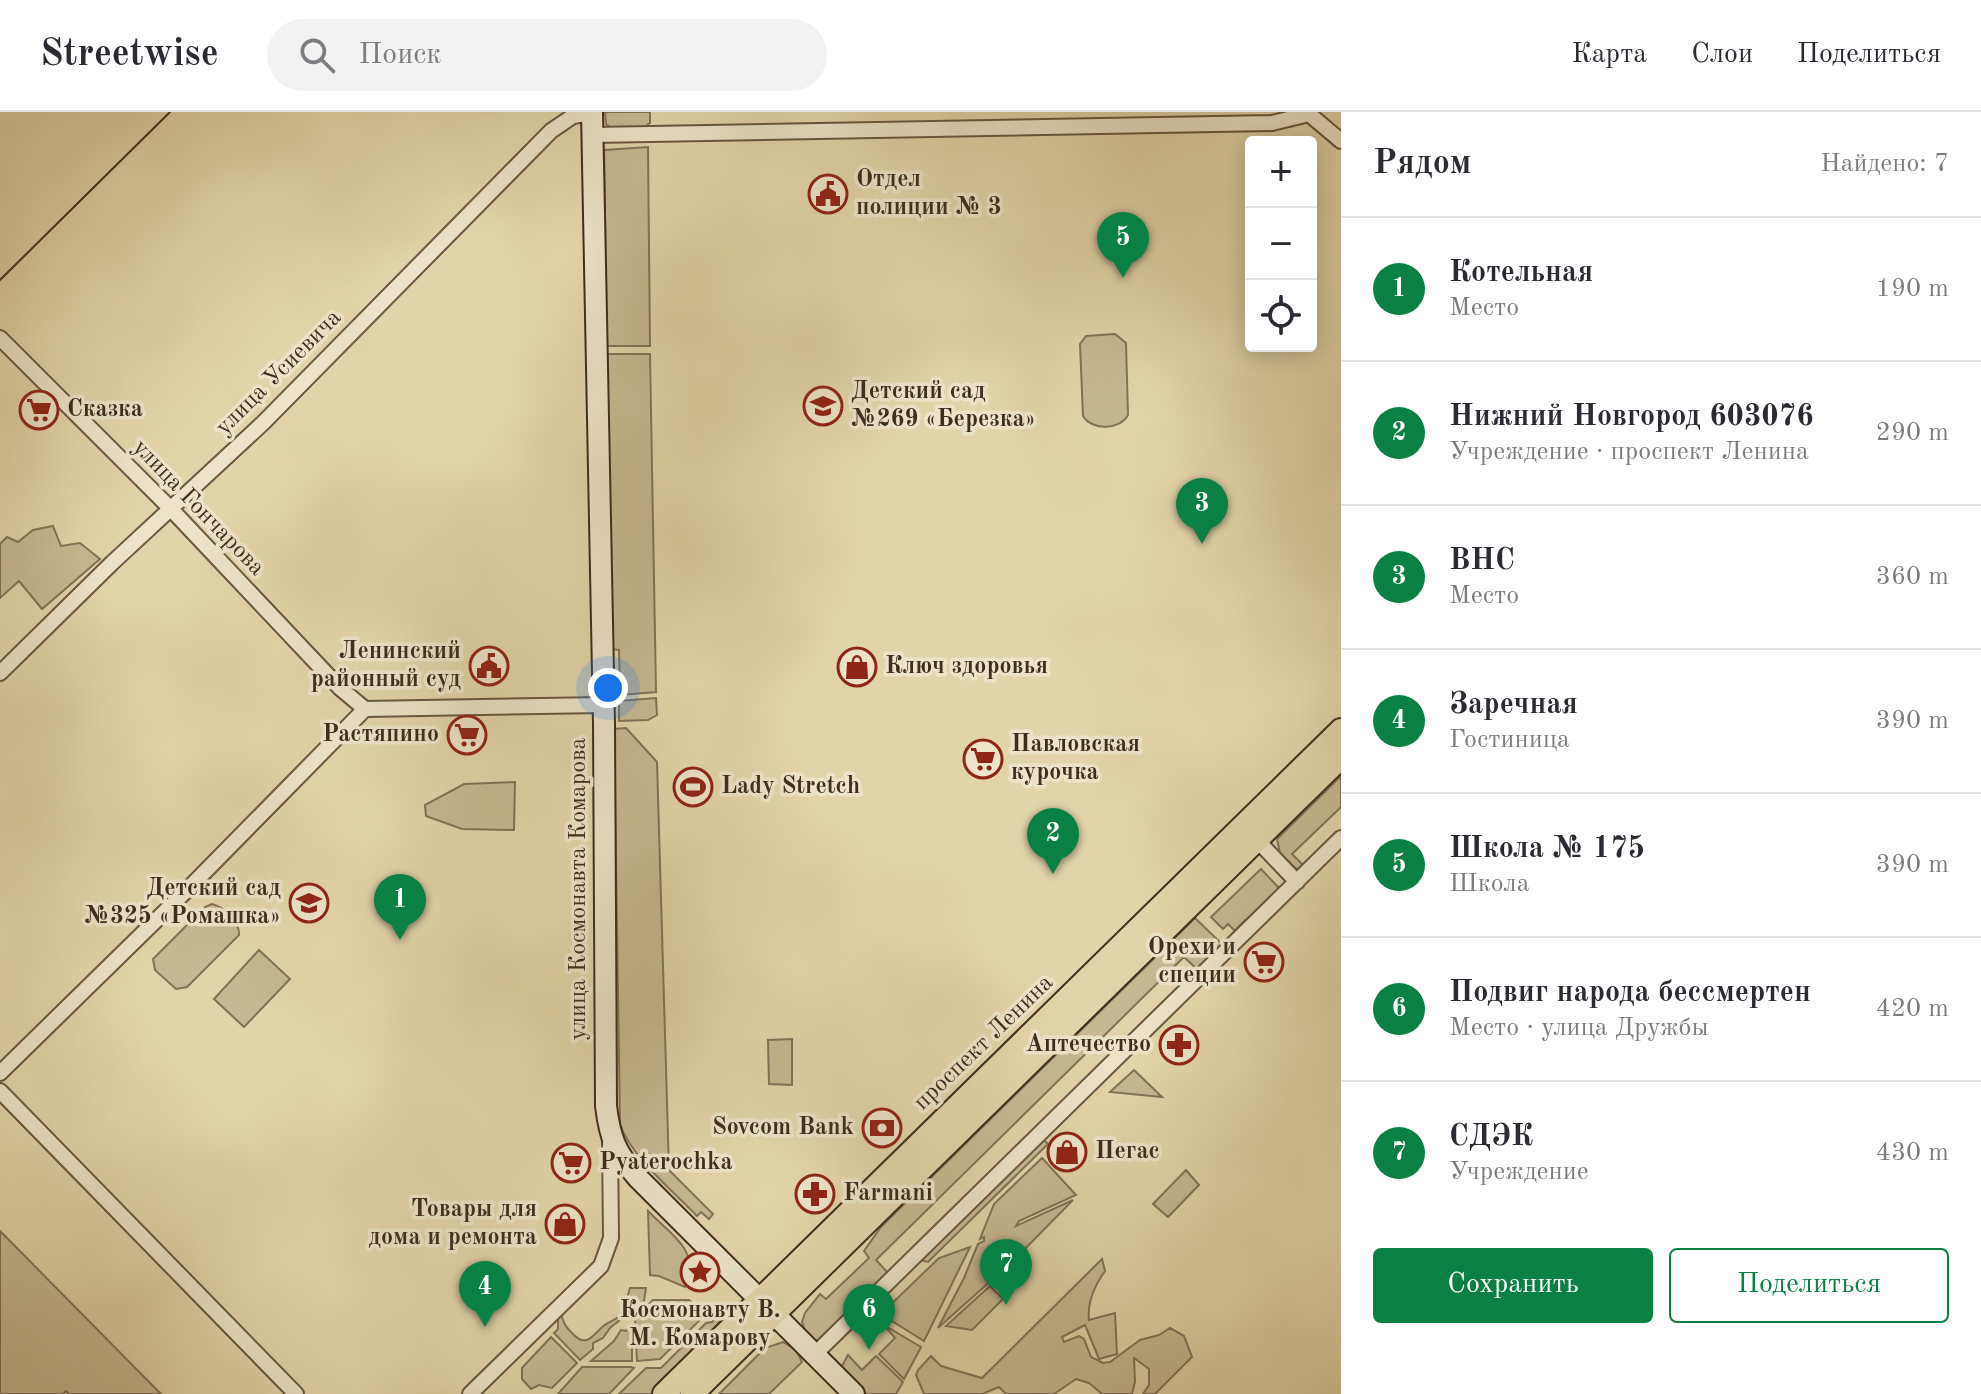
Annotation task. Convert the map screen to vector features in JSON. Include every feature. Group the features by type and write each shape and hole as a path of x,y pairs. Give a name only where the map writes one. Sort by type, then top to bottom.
{"main road":[{"name":"проспект Ленина","path":"692,1394 767,1306 1341,730"},
{"name":"проспект Ленина","path":"664,1394 767,1306 1341,757"}],"street":[{"name":"улица Космонавта Комарова","path":"592,113 604,705 606,1106 609,1135 621,1160 638,1178 854,1394"},
{"name":"улица Усиевича","path":"0,673 170,508 263,423 551,131 573,116 592,113"},
{"path":"593,135 1112,118 1272,123 1310,113 1341,141"},
{"name":"улица Гончарова","path":"0,338 170,508 340,688 365,709"},
{"path":"0,1073 187,890 365,709 604,705"},
{"path":"815,1354 1341,838"},
{"path":"1257,840 1297,882"},
{"path":"0,1091 296,1394"},
{"path":"470,1394 601,1266 607,1255 611,1238 612,1186 609,1135"}],"shaded area":[{"path":"605,112 650,112 650,123 643,128 611,128 606,124"},
{"path":"648,147 650,346 607,346 604,150"},
{"path":"1115,334 1126,343 1128,415 1119,424 1106,427 1093,424 1083,416 1080,344 1086,336"},
{"path":"607,354 650,354 656,692 620,695 619,650 612,649"},
{"path":"53,526 61,546 80,543 100,559 42,609 19,581 0,598 0,544 7,537 18,542 33,530"},
{"path":"656,698 657,715 648,720 619,721 619,701"},
{"path":"626,728 657,762 669,1170 713,1214 709,1219 701,1212 697,1216 654,1173 633,1149 620,1124 614,729"},
{"path":"1341,776 1341,807 1292,854 1305,867 1296,869 1280,853 1277,839"},
{"path":"515,782 514,830 462,829 426,816 425,805 464,784"},
{"path":"1261,869 1280,889 1249,923 1245,920 1235,931 1228,924 1223,929 1211,917"},
{"path":"212,904 230,916 237,925 239,935 187,987 176,989 155,970 153,959 205,907"},
{"path":"1195,918 1224,946 1199,971 1184,957 876,1260 889,1274 823,1339 814,1341 802,1322 820,1294 826,1299 869,1258 864,1251 881,1227"},
{"path":"259,950 290,979 244,1027 214,999"},
{"path":"792,1039 792,1085 769,1084 768,1040"},
{"path":"1134,1070 1162,1097 1110,1092"},
{"path":"1043,1139 1048,1144 928,1262 920,1260"},
{"path":"1042,1158 1076,1195 1019,1221 1016,1226 1073,1200 1013,1261 938,1328 978,1244 984,1241 984,1237 980,1239 994,1204"},
{"path":"1186,1170 1199,1185 1168,1217 1153,1204"},
{"path":"648,1211 682,1244 687,1253 690,1263 685,1287 650,1275"},
{"path":"0,1231 161,1394 69,1394 66,1391 63,1394 0,1394"},
{"path":"970,1247 924,1341 881,1314 939,1258"},
{"path":"1102,1259 1105,1271 1092,1294 1089,1320 1115,1313 1117,1354 1099,1359 1085,1325 1062,1337 1064,1342 1079,1336 1084,1339 1091,1357 1103,1363 1110,1362 1140,1340 1159,1335 1170,1328 1184,1336 1192,1357 1155,1394 1143,1394 1149,1385 1149,1369 1134,1358 1132,1394 1102,1394 1089,1383 1076,1379 1054,1394 1006,1394 999,1387 982,1394 924,1394 916,1375 931,1356 941,1366 982,1378"},
{"path":"990,1286 1003,1299 972,1330 946,1326"},
{"path":"630,1288 646,1288 644,1301 610,1328 603,1338 593,1343 593,1349 580,1360 554,1333 558,1329 558,1316 578,1338 587,1340 632,1304 627,1298"},
{"path":"653,1300 689,1300 700,1310 701,1319 660,1359 637,1361 635,1318"},
{"path":"724,1309 728,1311 726,1315 654,1394 619,1394 646,1368 661,1368"},
{"path":"884,1325 921,1347 904,1379 879,1354 895,1338"},
{"path":"632,1326 632,1361 591,1361 614,1341 621,1330 626,1331"},
{"path":"551,1337 577,1363 552,1388 539,1385 531,1389 522,1379 522,1368"},
{"path":"783,1342 796,1350 802,1362 769,1394 719,1394 765,1348"},
{"path":"848,1355 862,1370 876,1356 903,1382 896,1394 866,1394 841,1368"},
{"path":"582,1367 634,1368 609,1394 558,1394"}],"tram line":[{"path":"0,280 170,112"}],"place":[{"name":"Отдел полиции № 3","path":"828,194"},
{"name":"Школа № 175","path":"1123,278"},
{"name":"Детский сад №269 «Березка»","path":"823,406"},
{"name":"Сказка","path":"39,410"},
{"name":"ВНС","path":"1202,544"},
{"name":"Ленинский районный суд","path":"489,666"},
{"name":"Ключ здоровья","path":"857,667"},
{"name":"Растяпино","path":"467,735"},
{"name":"Павловская курочка","path":"983,759"},
{"name":"Lady Stretch","path":"693,787"},
{"name":"Нижний Новгород 603076","path":"1053,874"},
{"name":"Детский сад №325 «Ромашка»","path":"309,903"},
{"name":"Котельная","path":"400,940"},
{"name":"Орехи и специи","path":"1264,962"},
{"name":"Аптечество","path":"1179,1045"},
{"name":"Sovcom Bank","path":"882,1128"},
{"name":"Пегас","path":"1067,1152"},
{"name":"Pyaterochka","path":"571,1163"},
{"name":"Farmani","path":"815,1194"},
{"name":"Товары для дома и ремонта","path":"565,1224"},
{"name":"Космонавту В. М. Комарову","path":"700,1272"},
{"name":"СДЭК","path":"1006,1305"},
{"name":"Заречная","path":"485,1327"},
{"name":"Подвиг народа бессмертен","path":"869,1350"}]}
